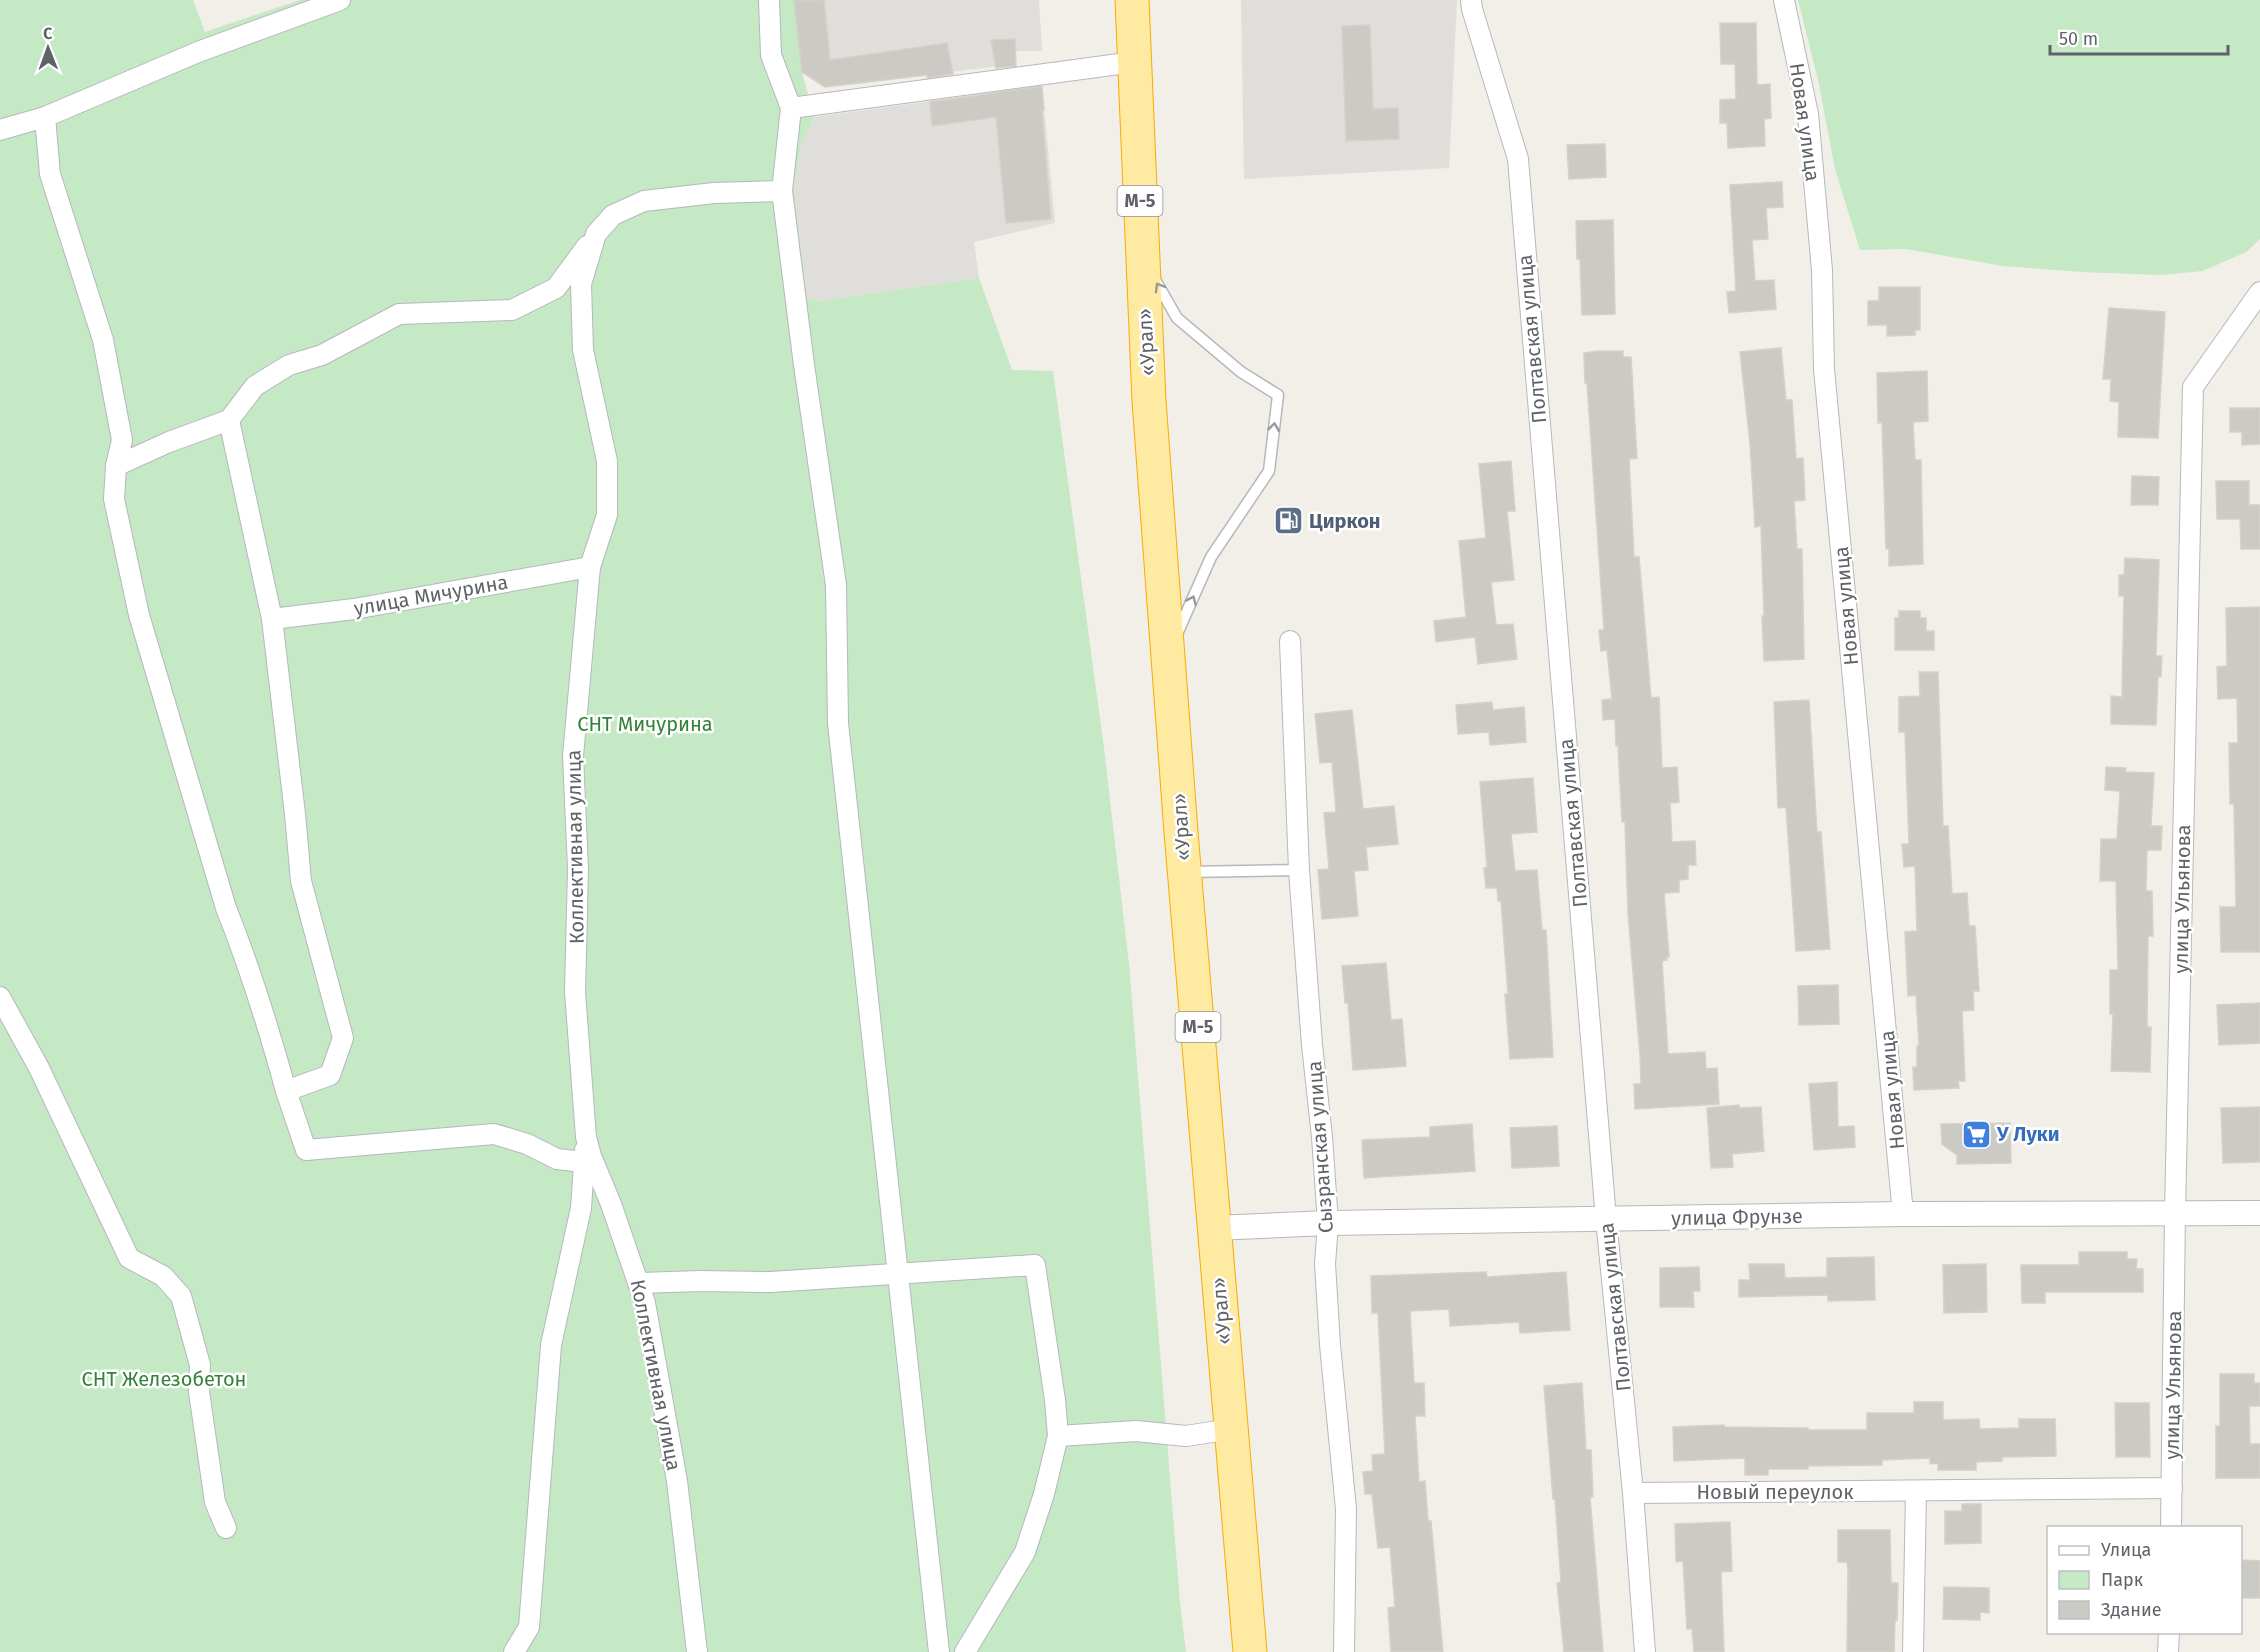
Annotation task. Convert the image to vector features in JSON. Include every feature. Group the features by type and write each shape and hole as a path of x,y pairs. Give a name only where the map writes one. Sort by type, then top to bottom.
{"highway":[{"name":"«Урал»","path":"1132,0 1149,401 1185,872 1250,1652"}],"street":[{"path":"0,130 45,117 198,52 340,0"},
{"path":"769,0 771,55 791,108 782,191 804,365 836,585 838,723 939,1652"},
{"name":"Полтавская улица","path":"1471,0 1518,159 1606,1219 1634,1493 1645,1652"},
{"name":"Новая улица","path":"1784,0 1808,114 1822,270 1824,369 1903,1214"},
{"path":"791,108 1134,62"},
{"path":"45,117 50,174 103,340 122,441 116,466 114,499 139,615 226,908 267,1020 286,1092 306,1150 494,1134 527,1144 556,1159 583,1162"},
{"name":"Коллективная улица","path":"697,1652 677,1481 640,1283 591,1156 586,1137 575,992 579,870 573,756 590,567 607,514 607,461 583,350 581,284 596,234 613,215 644,201 714,194 782,191"},
{"path":"116,466 169,442 229,420 255,386 288,365 322,355 399,314 512,310 556,288 596,234"},
{"name":"улица Ульянова","path":"2171,1526 2175,1212 2193,387 2260,292"},
{"path":"229,420 272,620 301,881 343,1038 330,1075 286,1092"},
{"name":"улица Мичурина","path":"272,620 354,609 590,567"},
{"name":"Сызранская улица","path":"1290,641 1299,870 1328,1223 1325,1264 1330,1345 1346,1509 1344,1652"},
{"path":"0,997 39,1068 129,1258 163,1276 182,1296 200,1365 199,1392 215,1502 226,1528"},
{"path":"514,1652 529,1626 551,1345 581,1208 586,1137"},
{"name":"улица Фрунзе","path":"1215,1228 1328,1223 1903,1214 2260,1213"},
{"path":"640,1283 770,1282 1035,1265 1055,1400 1058,1436 1044,1494 1025,1552 965,1652"},
{"path":"1058,1436 1136,1431 1186,1436 1231,1430"},
{"name":"Новый переулок","path":"1634,1493 2172,1488"},
{"path":"1913,1652 1916,1491"},
{"path":"2168,1652 2169,1634"}],"lane":[{"path":"1143,258 1177,318 1241,372 1278,395 1269,471 1210,558 1168,653"},
{"path":"1185,872 1299,870"}],"shaded area":[{"path":"794,0 1039,0 1042,51 1016,51 1016,64 825,87 802,72"},
{"path":"1241,0 1457,0 1449,168 1244,179"},
{"path":"1042,86 1055,223 974,242 979,278 819,301 807,298 794,189 801,146 814,117"}],"green space":[{"name":"СНТ Мичурина","path":"0,0 193,0 205,32 300,0 794,0 802,72 814,117 801,146 794,189 807,298 819,301 979,278 1012,370 1053,371 1104,748 1129,964 1180,1603 1186,1652 0,1652"},
{"path":"1798,0 2260,0 2260,239 2246,252 2203,271 2160,275 2003,266 1906,249 1860,250 1835,169 1818,80"}],"building":[{"path":"794,0 824,0 830,60 947,43 953,74 825,87 802,72"},
{"path":"1720,23 1756,23 1757,85 1770,84 1771,118 1764,119 1765,146 1728,148 1727,123 1720,123 1720,100 1736,99 1735,64 1721,64"},
{"path":"1370,25 1373,109 1398,108 1399,139 1346,141 1342,26"},
{"path":"1015,39 1016,66 996,68 991,40"},
{"path":"1042,86 1051,219 1006,223 996,117 932,126 930,102"},
{"path":"1605,144 1606,177 1569,179 1567,145"},
{"path":"1782,182 1783,207 1766,208 1768,239 1752,240 1755,281 1774,280 1776,309 1729,313 1727,292 1736,291 1730,185"},
{"path":"1613,220 1615,314 1582,315 1576,221"},
{"path":"1879,287 1920,287 1920,330 1915,330 1915,335 1887,336 1887,325 1868,325 1868,301 1879,301"},
{"path":"2109,308 2165,312 2158,438 2118,437 2119,402 2110,401 2111,379 2103,379"},
{"path":"1781,348 1786,400 1792,400 1796,459 1803,458 1805,500 1794,501 1797,549 1802,549 1804,659 1764,661 1761,526 1755,527 1750,443 1740,352"},
{"path":"1623,351 1623,357 1631,357 1637,458 1629,459 1634,557 1639,557 1651,698 1659,697 1662,768 1677,767 1679,802 1670,803 1672,842 1695,841 1696,865 1688,865 1688,879 1679,880 1679,892 1664,893 1669,957 1662,961 1668,1054 1705,1052 1706,1069 1717,1068 1719,1104 1635,1109 1634,1084 1641,1084 1640,1055 1628,913 1625,822 1622,822 1615,719 1603,720 1602,700 1612,699 1607,650 1601,651 1599,630 1604,630 1587,383 1585,383 1584,353"},
{"path":"1927,371 1928,421 1913,422 1915,460 1921,460 1923,564 1889,566 1889,548 1886,549 1882,422 1878,423 1877,373"},
{"path":"2230,408 2260,408 2260,444 2242,445 2242,432 2230,432"},
{"path":"1511,461 1515,511 1507,511 1514,580 1491,582 1496,625 1513,624 1517,659 1478,664 1475,637 1436,642 1434,621 1466,617 1459,541 1486,538 1479,464"},
{"path":"2132,476 2159,477 2158,505 2131,505"},
{"path":"2216,481 2249,481 2249,505 2260,505 2260,549 2241,549 2240,519 2217,519"},
{"path":"2125,558 2159,560 2156,656 2162,656 2161,677 2158,676 2156,725 2111,724 2111,696 2122,697 2124,596 2119,596 2119,575 2124,575"},
{"path":"2260,607 2260,952 2221,952 2220,907 2236,907 2234,804 2230,804 2229,743 2238,743 2237,698 2218,699 2217,667 2227,666 2226,608"},
{"path":"1899,611 1920,611 1920,618 1926,618 1926,631 1934,631 1934,650 1895,650 1895,618 1899,618"},
{"path":"1919,672 1938,672 1943,826 1948,826 1952,894 1967,893 1969,926 1975,926 1979,991 1973,991 1974,1010 1962,1011 1965,1081 1958,1081 1959,1088 1914,1090 1913,1067 1917,1067 1917,1046 1919,1045 1916,995 1908,996 1905,932 1917,931 1915,866 1904,867 1902,844 1909,844 1905,732 1899,732 1899,697 1920,696"},
{"path":"1809,700 1817,832 1821,832 1830,949 1796,951 1786,807 1778,808 1774,702"},
{"path":"1492,702 1493,710 1524,707 1526,742 1490,745 1489,732 1458,734 1456,705"},
{"path":"1352,710 1363,809 1394,806 1398,844 1366,847 1368,870 1354,871 1358,916 1322,919 1318,870 1329,869 1324,813 1336,812 1332,762 1320,763 1315,714"},
{"path":"2106,767 2126,768 2125,772 2154,773 2151,826 2162,826 2161,850 2147,850 2146,891 2152,891 2153,936 2148,936 2147,1027 2151,1027 2150,1072 2111,1071 2113,1014 2110,1014 2110,970 2118,970 2116,881 2100,881 2101,839 2117,839 2120,791 2105,790"},
{"path":"1533,778 1537,832 1511,834 1515,871 1537,870 1542,930 1546,930 1553,1057 1510,1059 1501,901 1498,901 1497,888 1486,888 1484,868 1487,867 1480,782"},
{"path":"1386,963 1391,1020 1402,1019 1406,1066 1353,1070 1348,1003 1345,1003 1342,966"},
{"path":"1838,985 1839,1024 1799,1025 1798,986"},
{"path":"2260,1003 2260,1043 2219,1045 2217,1005"},
{"path":"1837,1082 1838,1127 1854,1126 1855,1147 1814,1150 1809,1084"},
{"path":"1739,1105 1739,1108 1761,1107 1764,1151 1732,1154 1733,1167 1711,1168 1707,1108"},
{"path":"2260,1107 2260,1162 2223,1163 2221,1108"},
{"name":"У Луки","path":"2010,1123 2011,1163 1957,1164 1957,1155 1942,1144 1941,1124"},
{"path":"1472,1124 1475,1171 1364,1178 1362,1140 1430,1137 1430,1127"},
{"path":"1557,1126 1559,1166 1512,1168 1510,1128"},
{"path":"2079,1252 2127,1252 2127,1259 2137,1259 2136,1269 2143,1269 2143,1292 2045,1292 2045,1303 2022,1303 2021,1265 2079,1265"},
{"path":"1874,1257 1875,1300 1828,1301 1828,1295 1739,1297 1739,1280 1750,1280 1749,1264 1784,1264 1785,1278 1827,1277 1827,1258"},
{"path":"1986,1264 1987,1312 1944,1313 1943,1265"},
{"path":"1699,1267 1700,1291 1693,1291 1694,1307 1660,1307 1660,1268"},
{"path":"1486,1272 1487,1277 1566,1272 1570,1330 1520,1333 1519,1322 1450,1326 1449,1309 1410,1311 1414,1383 1424,1383 1425,1416 1415,1416 1419,1482 1425,1481 1428,1521 1431,1521 1443,1652 1391,1652 1388,1608 1395,1607 1390,1547 1378,1548 1372,1494 1365,1494 1363,1472 1373,1471 1372,1455 1385,1454 1378,1313 1372,1313 1371,1276"},
{"path":"2220,1374 2254,1374 2254,1383 2260,1383 2260,1406 2249,1406 2250,1444 2260,1444 2260,1478 2216,1478 2216,1426 2220,1426"},
{"path":"1582,1383 1586,1450 1591,1450 1593,1497 1590,1497 1603,1652 1564,1652 1557,1583 1561,1582 1544,1386"},
{"path":"1914,1402 1943,1402 1943,1420 1979,1419 1980,1429 2019,1428 2019,1419 2055,1419 2056,1456 2002,1457 2002,1461 1976,1462 1976,1470 1938,1470 1938,1463 1930,1464 1930,1458 1882,1460 1882,1465 1768,1469 1768,1475 1745,1475 1745,1458 1674,1461 1673,1427 1724,1425 1724,1427 1808,1428 1808,1430 1867,1430 1867,1413 1914,1413"},
{"path":"2115,1403 2149,1403 2150,1457 2116,1457"},
{"path":"1962,1504 1981,1504 1981,1543 1945,1544 1945,1511 1962,1511"},
{"path":"1730,1522 1732,1571 1721,1572 1724,1652 1694,1652 1692,1629 1687,1629 1683,1561 1676,1562 1675,1524"},
{"path":"1838,1530 1890,1530 1891,1583 1898,1583 1894,1652 1847,1652 1848,1570 1847,1562 1838,1562"},
{"path":"2242,1560 2260,1561 2260,1598 2242,1598"},
{"path":"1944,1587 1989,1588 1989,1613 1980,1612 1980,1620 1943,1619"}],"place":[{"name":"Циркон","path":"1288,521"},
{"name":"У Луки","path":"1976,1134"}],"park label":[{"name":"СНТ Железобетон","path":"164,1379"}]}
